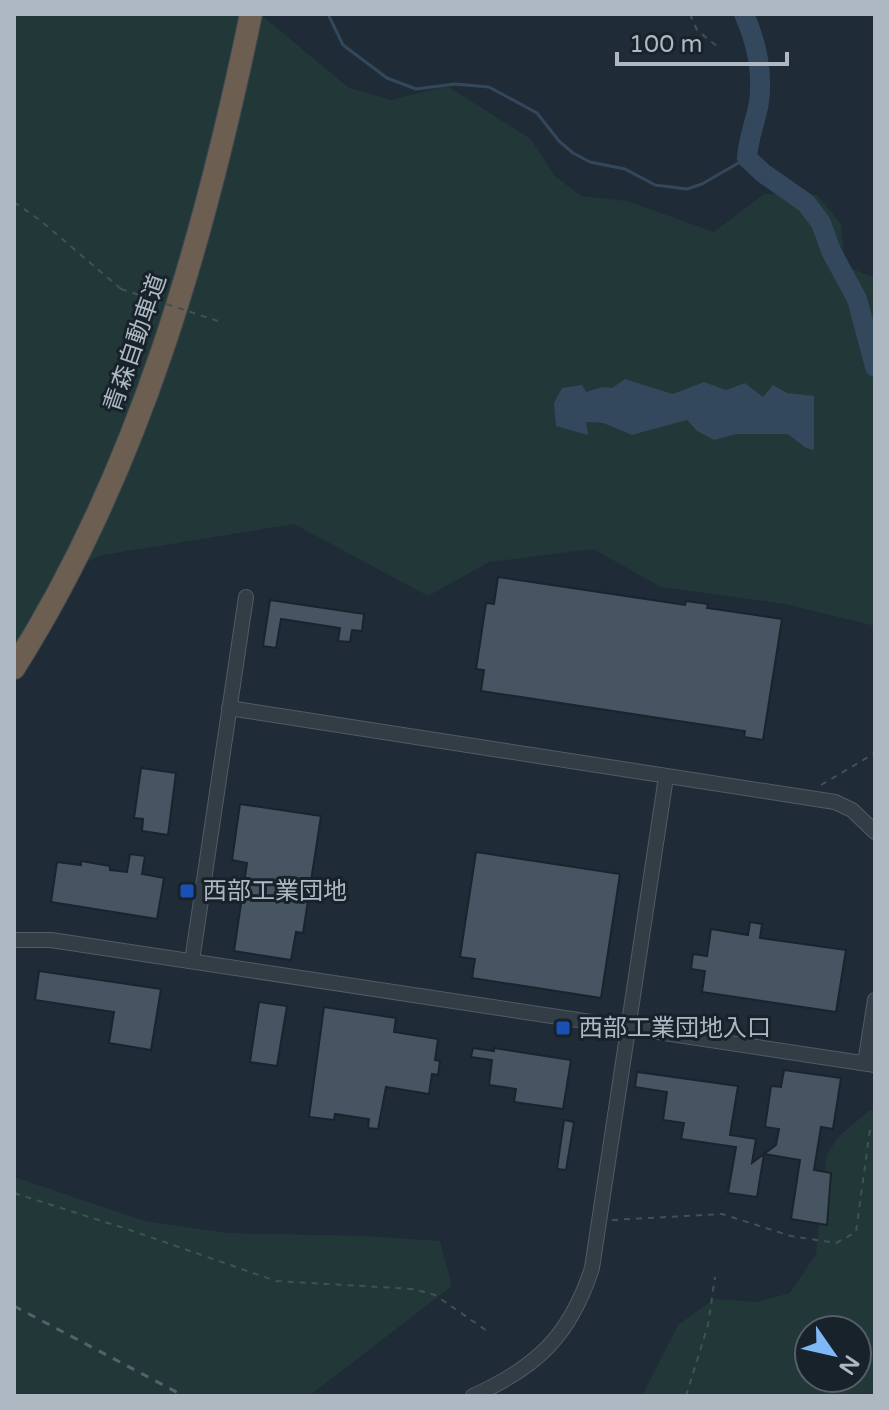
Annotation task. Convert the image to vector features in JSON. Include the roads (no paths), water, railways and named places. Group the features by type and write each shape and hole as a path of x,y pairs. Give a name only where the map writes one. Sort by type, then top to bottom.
{"highway":[{"name":"青森自動車道","path":"14,668 64,583 98,511 158,361 192,258 234,97 251,14"}],"street":[{"path":"192,961 246,597"},
{"path":"229,708 835,802 852,810 875,832"},
{"path":"473,1396 517,1375 536,1361 570,1321 592,1268 666,777"},
{"path":"14,940 51,940 870,1064 875,1000"}],"water":[{"path":"625,379 673,394 704,382 726,390 745,383 763,397 773,385 787,393 814,396 814,450 806,448 788,434 737,434 714,440 697,431 687,420 632,435 603,423 586,422 588,435 556,426 554,403 562,388 582,385 586,392 602,387 612,388"}],"waterway":[{"path":"328,14 343,45 387,78 416,89 455,84 489,87 537,113 573,153 590,162 625,169 655,185 687,189 702,184 747,158"},
{"path":"744,14 755,46 760,79 759,102 747,158 806,203 821,223 831,251 857,299 875,367"}],"railway":[{"path":"14,1306 184,1396"}],"place":[{"name":"西部工業団地","path":"187,891"},
{"name":"西部工業団地入口","path":"563,1028"}]}
